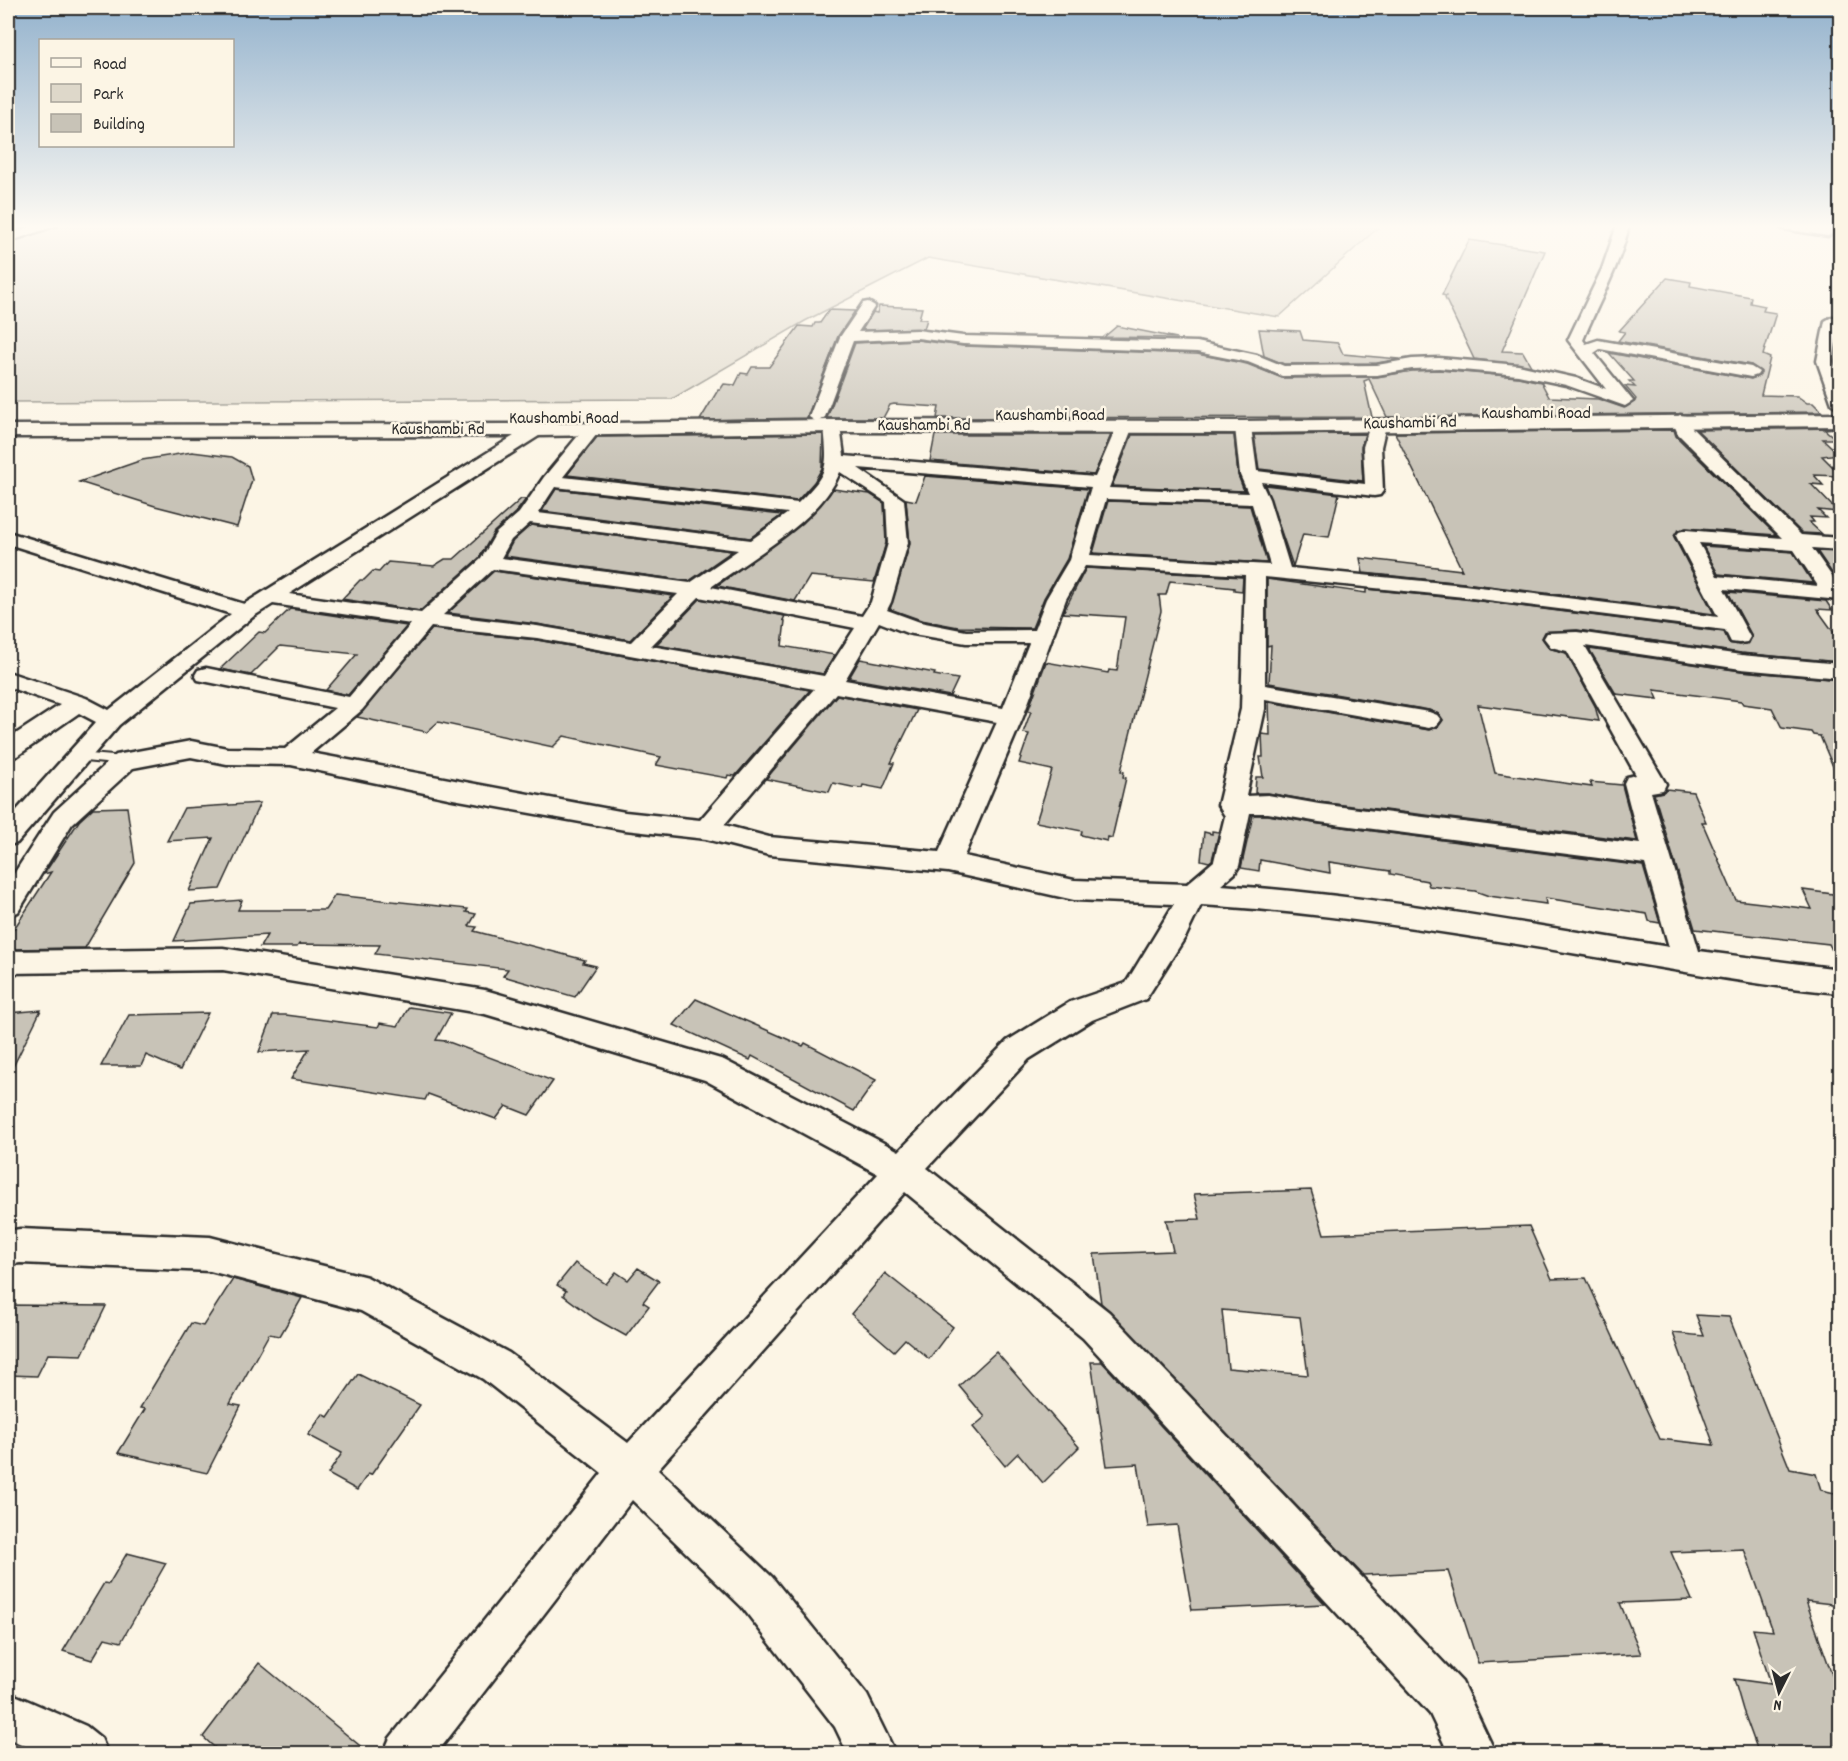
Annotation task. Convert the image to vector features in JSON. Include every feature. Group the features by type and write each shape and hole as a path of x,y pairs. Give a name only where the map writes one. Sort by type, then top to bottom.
{"main road":[{"name":"Kaushambi Road","path":"8,423 824,422 1631,407 1840,412"},
{"name":"Kaushambi Rd","path":"8,431 536,430 824,422 1243,427 1680,420 1840,420"}],"street":[{"path":"706,830 831,684 881,602 898,543 895,500 836,461 824,422 847,337 867,307"},
{"path":"1588,307 1575,340 1631,407"},
{"path":"1840,322 1832,321 1825,361 1840,404"},
{"path":"847,337 917,334 963,340 1197,347 1252,358 1282,370 1377,370 1412,363 1439,363 1518,370 1560,379 1631,407"},
{"path":"1584,352 1598,344 1751,372"},
{"path":"1680,420 1684,430 1800,545 1837,594"},
{"path":"1249,475 1374,491 1372,447 1378,425"},
{"path":"948,862 1011,717 1056,599 1079,560 1100,488 1125,426"},
{"path":"406,1754 630,1470 903,1170 1018,1050 1081,1011 1136,991 1176,928 1193,894 1226,866 1238,815 1231,805 1253,709 1253,690 1269,572 1260,499 1249,475 1243,427"},
{"path":"291,757 354,705 426,620 489,562 503,537 526,517 550,481 593,429"},
{"path":"8,837 111,720 247,612 536,430"},
{"path":"836,461 1100,488 1260,499"},
{"path":"636,649 694,591 793,519 826,485 836,461"},
{"path":"550,481 803,509"},
{"path":"526,517 755,546"},
{"path":"1748,661 1734,625 1686,536 1800,545"},
{"path":"8,538 247,612"},
{"path":"1800,545 1797,541 1840,544"},
{"path":"1079,560 1269,572 1464,591 1734,625"},
{"path":"489,562 872,618 966,637 1042,636"},
{"path":"1711,582 1837,594"},
{"path":"272,598 426,620 537,632 1011,717"},
{"path":"1688,961 1636,783 1654,784 1575,646 1559,642 1555,638 1577,638 1741,662 1840,671"},
{"path":"206,675 354,705"},
{"path":"8,679 78,703 111,720"},
{"path":"1253,690 1429,720"},
{"path":"8,750 78,703"},
{"path":"8,905 63,818 124,761 191,749 227,756 291,757 613,819 706,830 769,846 948,862 1074,891 1193,894 1289,900 1474,926 1688,961 1840,981"},
{"path":"1231,805 1268,804 1319,813 1657,856"},
{"path":"8,962 223,958 485,1002 713,1069 903,1170 1096,1325 1446,1698 1473,1754"},
{"path":"8,1248 20,1246 210,1254 367,1295 496,1366 630,1470 757,1592 851,1711 873,1754"},
{"path":"8,1715 70,1742 85,1754"}],"lane":[{"path":"78,758 124,761"}],"green space":[{"path":"8,307 832,307 672,399 8,402"},
{"path":"1221,307 1290,307 1279,317"}],"building":[{"path":"879,307 922,308 919,319 927,319 924,329 862,330 873,312 877,313"},
{"path":"1449,307 1521,307 1502,351 1523,352 1531,366 1474,359"},
{"path":"1641,307 1765,307 1763,311 1776,313 1763,355 1770,358 1761,395 1797,396 1807,403 1813,403 1822,412 1387,417 1369,379 1364,381 1372,417 937,418 939,407 894,404 890,405 883,418 827,418 855,343 917,340 963,346 1197,354 1247,364 1282,378 1377,377 1412,371 1439,370 1518,377 1541,382 1549,397 1598,399 1624,408 1636,399 1625,386 1635,387 1629,381 1634,381 1609,353 1751,379 1759,376 1761,372 1751,365 1618,341 1625,332 1619,331"},
{"path":"829,310 855,311 838,336 807,418 700,420 724,384 735,385 741,373 748,374 752,367 769,367 799,326 813,327 815,323 820,323"},
{"path":"1117,326 1177,338 1104,337"},
{"path":"1259,329 1300,331 1303,340 1338,343 1343,354 1399,359 1377,363 1284,364 1264,356"},
{"path":"1838,428 1824,429 1836,439 1823,439 1839,454 1822,456 1840,474 1837,473 1839,476 1814,475 1823,485 1811,484 1838,512 1818,510 1826,518 1810,517 1814,522 1809,522 1822,534 1802,533 1697,430"},
{"path":"1674,430 1676,436 1776,535 1686,528 1677,531 1674,537 1714,614 1363,573 1360,558 1462,570 1395,433"},
{"path":"823,434 822,468 814,482 797,501 567,475 597,437"},
{"path":"1365,434 1361,447 1363,481 1259,469 1254,435"},
{"path":"935,435 1111,435 1094,475 930,461"},
{"path":"1132,435 1234,435 1238,475 1244,491 1112,486"},
{"path":"192,452 232,457 248,466 252,480 237,527 155,506 79,482 142,460"},
{"path":"925,476 1088,489 1067,559 1044,598 1032,628 958,627 921,620 890,609 910,544 906,499 916,501"},
{"path":"1265,485 1339,494 1329,537 1303,534 1293,566"},
{"path":"556,489 782,515 750,538 542,511"},
{"path":"833,489 870,494 884,503 886,543 874,582 810,576 795,601 717,586 803,523"},
{"path":"521,499 526,499 517,511 494,532 479,558 420,611 342,599 360,580 364,580 373,571 379,572 388,562 434,566 445,559 454,559"},
{"path":"1108,501 1250,506 1267,563 1093,553"},
{"path":"531,525 732,551 689,581 505,556 513,541"},
{"path":"1703,546 1793,552 1813,583 1718,574"},
{"path":"1817,551 1839,552 1840,585"},
{"path":"1086,568 1243,577 1242,591 1234,590 1234,588 1170,581 1166,595 1159,595 1161,611 1121,771 1124,772 1123,777 1126,778 1112,838 1108,837 1107,841 1081,835 1082,831 1036,822 1052,770 1019,763 1029,734 1023,733 1031,711 1028,711 1046,662 1108,673 1109,670 1117,671 1125,617 1063,613"},
{"path":"494,571 673,596 630,640 537,624 448,613"},
{"path":"1267,579 1366,593 1366,589 1464,599 1724,632 1729,643 1739,645 1749,643 1752,636 1728,592 1826,601 1832,610 1817,609 1840,641 1840,662 1741,653 1577,630 1545,632 1542,638 1549,648 1566,653 1595,706 1599,721 1478,705 1495,773 1592,787 1590,782 1622,785 1637,841 1255,793 1256,777 1263,777 1260,757 1263,757 1262,734 1270,735 1269,702 1429,730 1438,727 1443,720 1439,714 1429,710 1269,683 1271,645 1267,646"},
{"path":"700,599 785,616 782,646 835,655 823,674 656,645"},
{"path":"290,609 407,626 348,695 326,690 357,654 280,646 251,675 220,669 259,632 265,633"},
{"path":"432,629 537,640 810,690 735,776 728,775 727,778 656,765 661,757 564,736 553,747 438,722 427,732 357,717"},
{"path":"1589,649 1741,671 1840,680 1840,783 1820,736 1813,735 1811,732 1782,728 1772,708 1743,704 1741,701 1654,690 1658,699 1616,694"},
{"path":"860,659 958,679 950,696 849,678"},
{"path":"837,695 917,710 891,763 894,763 883,789 833,783 829,792 766,779"},
{"path":"1666,789 1693,792 1706,822 1702,822 1736,900 1812,909 1803,890 1840,895 1840,967 1829,944 1695,929 1654,794"},
{"path":"260,803 220,889 189,891 213,838 167,841 184,808"},
{"path":"127,807 135,863 85,948 8,949 8,938 51,872 44,874 79,821 93,808"},
{"path":"1253,815 1268,815 1319,824 1643,866 1660,923 1649,921 1647,914 1545,898 1546,904 1489,896 1475,891 1429,886 1427,881 1390,874 1390,871 1329,862 1330,873 1260,860 1259,871 1241,868"},
{"path":"1212,831 1219,832 1212,860 1209,862 1201,860 1204,832 1212,834"},
{"path":"335,895 468,909 466,912 476,914 469,926 477,927 474,931 585,960 583,963 596,966 575,997 503,976 508,969 375,954 380,945 299,944 297,947 260,947 267,935 174,941 191,904 242,900 238,910 325,910"},
{"path":"696,999 803,1046 805,1043 876,1080 854,1111 752,1056 750,1060 674,1025"},
{"path":"409,1007 451,1013 436,1040 446,1041 553,1081 529,1115 506,1106 496,1119 428,1094 425,1100 291,1079 309,1049 259,1052 273,1015 378,1027 380,1023 398,1026"},
{"path":"41,1010 8,1077 8,1013"},
{"path":"208,1013 180,1070 146,1055 141,1066 101,1066 129,1015"},
{"path":"1311,1190 1324,1234 1529,1226 1552,1279 1586,1278 1660,1439 1714,1445 1673,1333 1704,1336 1696,1315 1729,1317 1790,1469 1816,1474 1821,1490 1840,1494 1840,1605 1806,1601 1840,1697 1840,1754 1759,1754 1734,1679 1771,1684 1753,1629 1773,1631 1744,1549 1671,1552 1692,1600 1620,1603 1641,1654 1478,1663 1448,1571 1363,1575 1101,1303 1094,1254 1173,1251 1166,1220 1200,1219 1194,1194","holes":["1222,1310 1300,1317 1308,1375 1228,1368"]},
{"path":"575,1263 606,1284 616,1272 628,1280 638,1268 659,1281 643,1302 649,1306 626,1336 594,1318 563,1295 566,1291 557,1285"},
{"path":"885,1273 953,1327 929,1359 905,1339 894,1351 851,1314"},
{"path":"233,1279 302,1298 280,1336 269,1334 230,1404 241,1406 207,1473 118,1453 145,1409 140,1408 191,1323 203,1326"},
{"path":"8,1305 106,1306 82,1355 48,1354 37,1376 8,1375"},
{"path":"996,1352 1079,1447 1043,1483 1018,1453 1005,1466 973,1427 985,1417 959,1386"},
{"path":"1091,1362 1102,1362 1325,1604 1192,1610 1177,1525 1148,1527 1138,1464 1107,1466"},
{"path":"358,1374 420,1405 371,1475 368,1474 357,1490 328,1474 342,1453 308,1435 323,1414 328,1417"},
{"path":"127,1553 166,1563 121,1642 105,1638 92,1660 63,1651 104,1583 109,1584"},
{"path":"259,1663 370,1754 222,1754 203,1737"}]}
